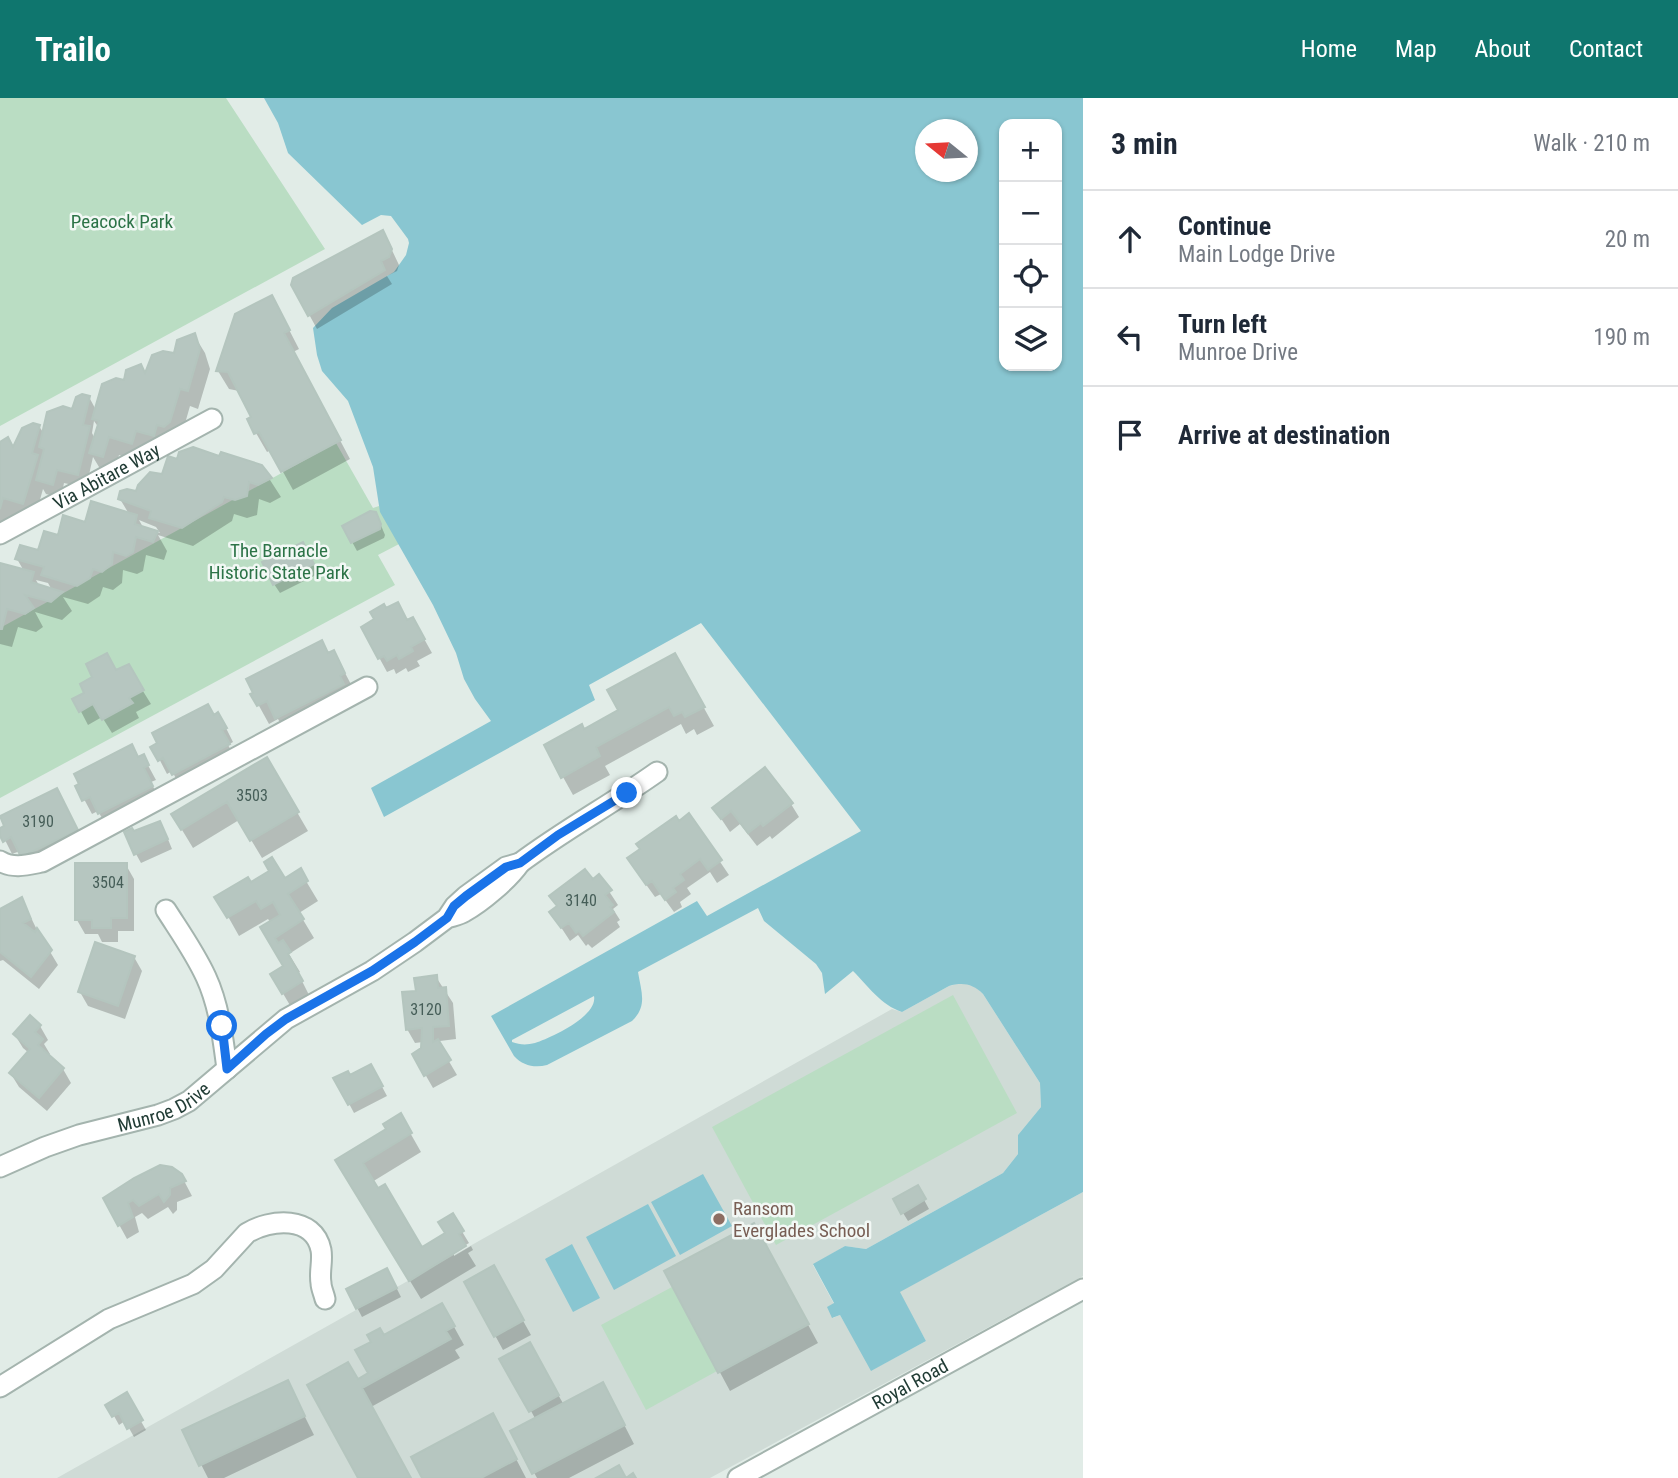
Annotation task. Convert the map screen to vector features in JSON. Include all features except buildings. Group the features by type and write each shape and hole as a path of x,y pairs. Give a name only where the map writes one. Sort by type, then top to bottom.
{"street":[{"name":"Via Abitare Way","path":"0,534 212,419"},
{"path":"0,861 6,865 22,867 42,862 367,688"},
{"name":"Munroe Drive","path":"0,1167 70,1138 174,1110 189,1101 286,1019 372,971 447,918 463,913 511,876 520,863 558,835 657,772"},
{"path":"166,910 207,979 222,1026 227,1069"},
{"path":"0,1387 109,1319 193,1284 214,1269 247,1233 280,1221 306,1228 316,1237 322,1260 320,1282 326,1299"},
{"name":"Royal Road","path":"738,1478 1083,1289"}],"shaded area":[{"name":"Ransom Everglades School","path":"957,984 968,984 983,994 1040,1083 1041,1107 1018,1135 1018,1154 1003,1173 866,1249 845,1246 813,1265 834,1304 833,1318 840,1315 872,1370 926,1341 899,1292 1083,1192 1083,1276 710,1478 57,1478 892,1009 902,1012"}],"green space":[{"name":"Peacock Park","path":"0,98 226,98 325,249 0,426"},
{"name":"The Barnacle Historic State Park","path":"336,443 373,508 379,506 401,543 378,555 395,585 0,798 0,628"},
{"path":"953,995 1017,1113 776,1245 712,1127"},
{"path":"672,1287 717,1371 646,1410 601,1325"}],"water":[{"path":"264,98 1083,98 1083,1192 900,1292 926,1341 871,1371 840,1315 832,1318 827,1307 834,1303 813,1264 845,1246 866,1249 1003,1173 1018,1154 1018,1135 1041,1107 1040,1083 983,994 972,986 949,986 902,1012 881,1000 853,971 825,994 822,973 816,964 764,921 758,908 638,972 642,1004 632,1021 547,1065 529,1065 514,1056 491,1016 697,901 707,916 861,831 701,623 589,685 595,700 384,817 371,788 491,721 464,679 456,653 433,605 380,512 373,467 348,401 322,371 317,355 313,328 332,308 394,272 406,255 408,239 391,216 381,215 362,225 288,153 278,123","holes":["594,996 589,1011 562,1031 532,1044 512,1042"]},
{"path":"703,1174 732,1226 680,1255 651,1202"},
{"path":"648,1204 676,1256 614,1290 586,1237"},
{"path":"572,1244 600,1298 573,1312 545,1259"}],"place":[{"name":"Ransom Everglades School","path":"719,1219"}],"route":[{"path":"222,1026 227,1069 286,1019 372,971 415,942 447,918 454,906 466,896 506,867 520,863 558,835 627,793"}]}
